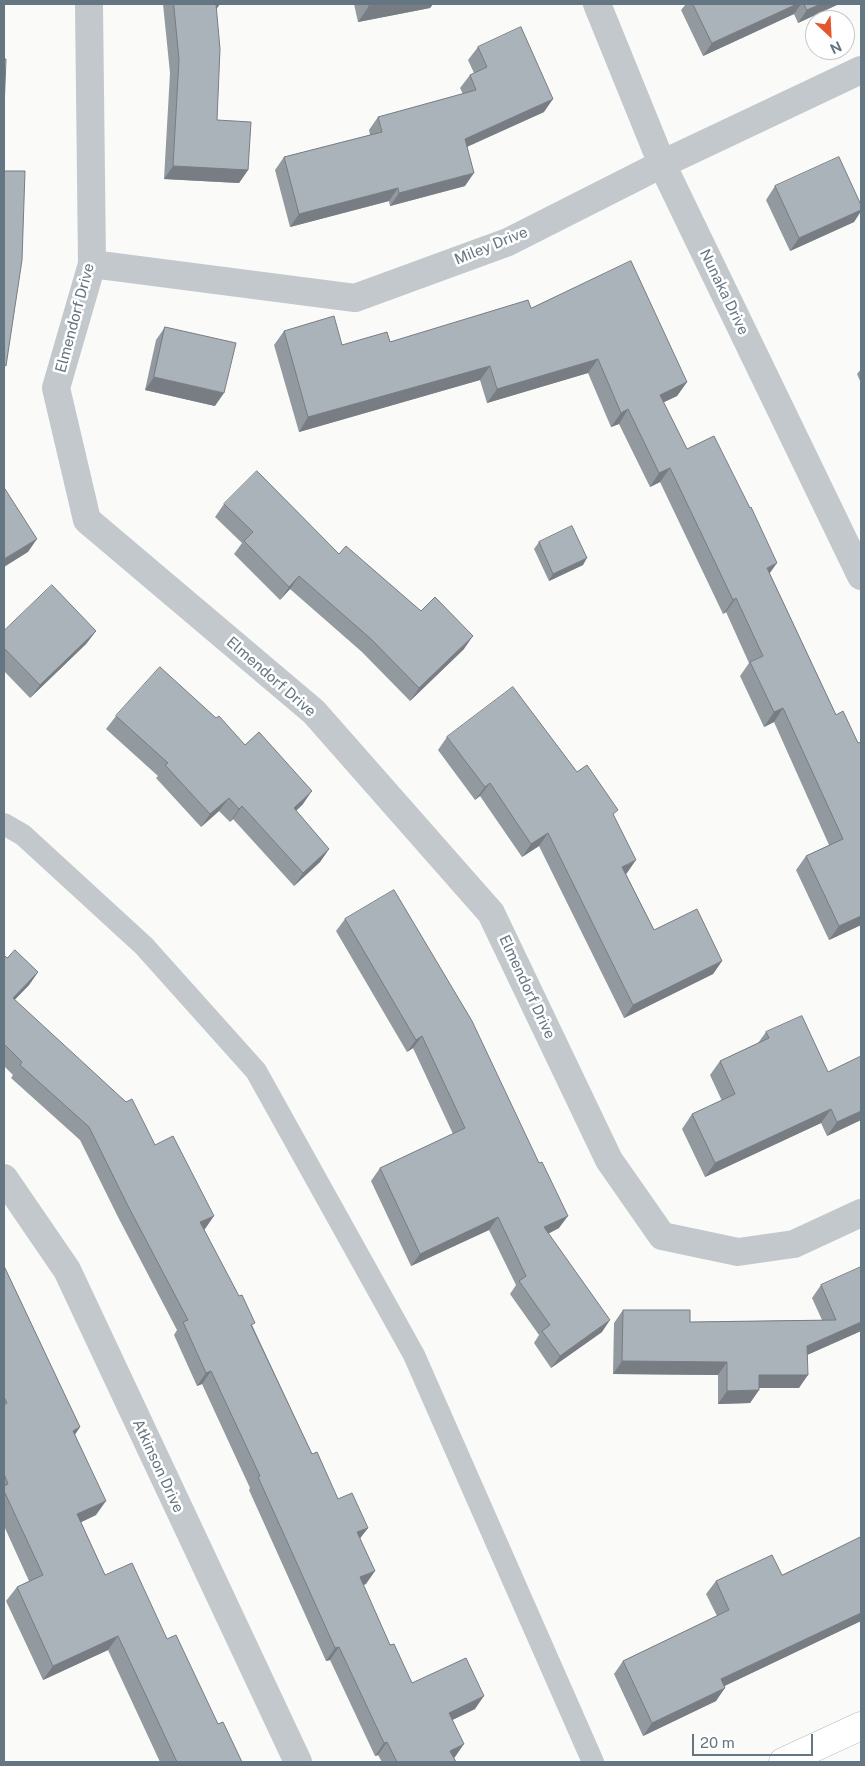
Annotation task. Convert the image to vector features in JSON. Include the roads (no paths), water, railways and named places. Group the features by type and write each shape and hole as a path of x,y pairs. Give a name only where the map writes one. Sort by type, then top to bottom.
{"main road":[{"path":"783,1762 861,1726"}],"street":[{"name":"Elmendorf Drive","path":"89,4 92,264 56,388 87,520 314,712 492,913 609,1160 662,1236 738,1252 794,1244 861,1213"},
{"name":"Nunaka Drive","path":"597,4 662,164 861,576"},
{"name":"Miley Drive","path":"92,264 354,298 508,242 662,164 861,70"},
{"name":"Atkinson Drive","path":"4,1178 67,1270 298,1762"}],"lane":[{"path":"4,824 23,835 144,946 256,1071 414,1355 593,1762"}]}
